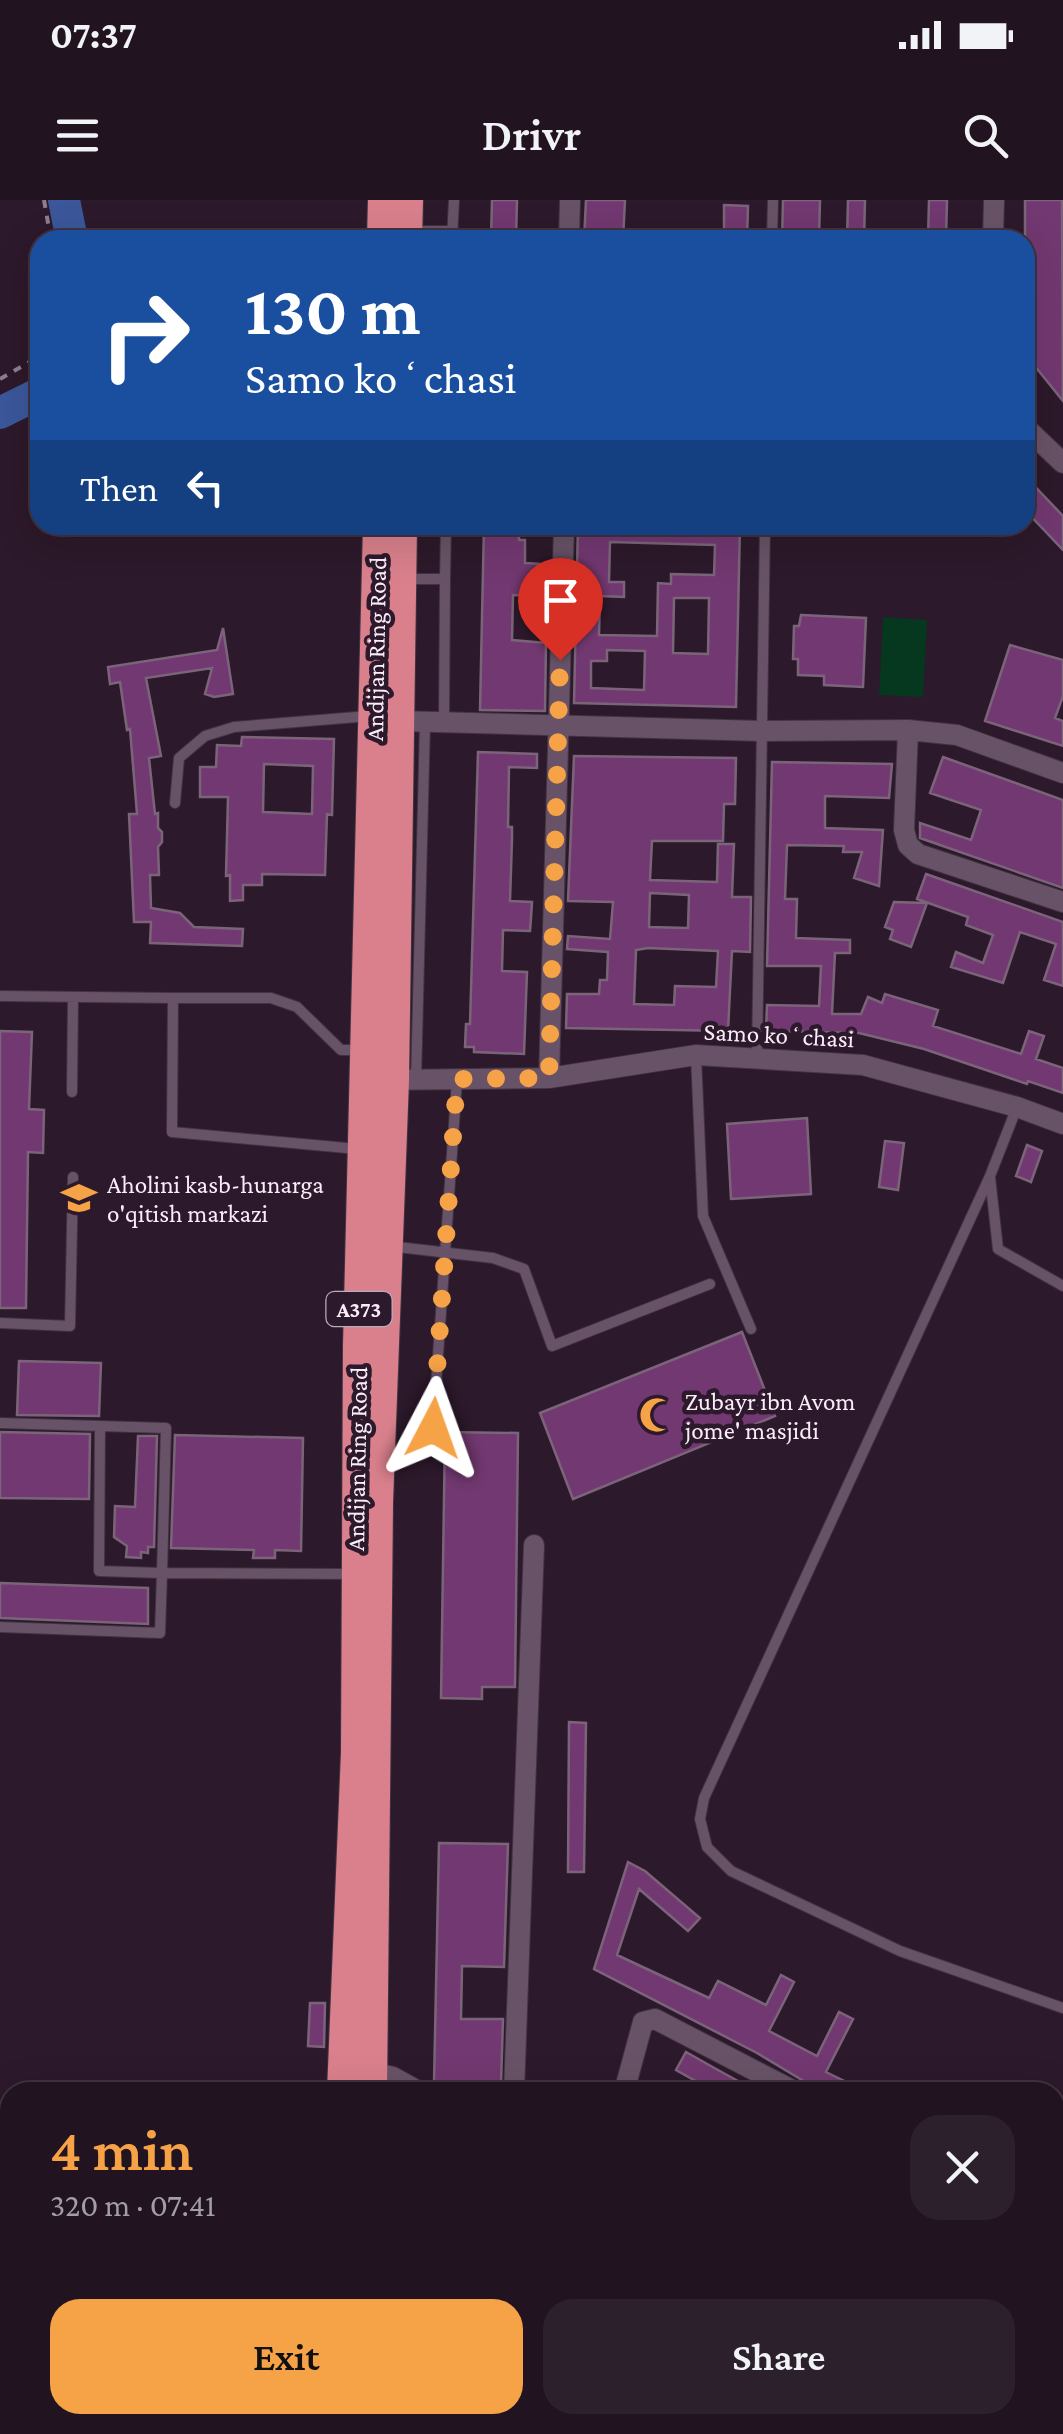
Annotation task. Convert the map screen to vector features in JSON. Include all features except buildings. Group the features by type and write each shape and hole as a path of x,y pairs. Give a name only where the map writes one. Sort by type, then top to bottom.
{"highway":[{"path":"382,200 396,230"},
{"path":"401,230 408,200"},
{"name":"Andijan Ring Road","path":"380,535 411,720"},
{"name":"Andijan Ring Road","path":"372,2082 378,1504 388,1246 386,1072 411,720 401,580 402,535"},
{"name":"Andijan Ring Road","path":"342,2082 356,1752 364,1149 386,1072"}],"street":[{"path":"569,230 570,200"},
{"path":"993,230 994,200"},
{"path":"1035,436 1063,463"},
{"path":"549,1078 564,535"},
{"path":"411,720 558,727 908,730 958,735 1063,773"},
{"path":"908,730 904,830 908,845 918,854 1063,902"},
{"name":"Samo koʻchasi","path":"386,1072 457,1079 549,1078 696,1054 863,1064 1017,1107 1063,1124"},
{"path":"514,2082 534,1545"},
{"path":"627,2082 643,2022 655,2019 777,2082"},
{"path":"372,2082 393,2077 402,2082"}],"lane":[{"path":"452,230 454,200"},
{"path":"772,230 773,200"},
{"path":"0,996 271,998 297,1007 341,1050 386,1072 411,720 444,579 446,535"},
{"path":"757,1059 765,535"},
{"path":"401,580 444,579"},
{"path":"174,803 179,758 205,736 234,727 411,720"},
{"path":"72,1092 73,997"},
{"path":"173,998 172,1132 364,1149"},
{"path":"696,1054 702,1216 751,1328"},
{"path":"433,1428 457,1079"},
{"path":"1017,1107 990,1176 704,1798 700,1819 707,1848 731,1871 900,1951 1063,2008"},
{"path":"990,1176 998,1249 1063,1286"},
{"path":"0,1323 70,1326 73,1177"},
{"path":"388,1246 445,1250 524,1268 552,1346 710,1284"},
{"path":"0,1423 166,1428 160,1633 0,1627"},
{"path":"100,1426 99,1572 356,1574"}],"path":[{"path":"44,200 49,230"},
{"path":"0,379 30,362"}],"green space":[{"path":"883,617 927,620 923,697 879,695"}],"waterway":[{"path":"64,200 70,230"},
{"path":"0,413 30,398"}],"place":[{"name":"Aholini kasb-hunarga o'qitish markazi","path":"79,1198"},
{"name":"Zubayr ibn Avom jome' masjidi","path":"657,1415"}],"route":[{"path":"433,1428 457,1079 549,1078 560,660"}]}
